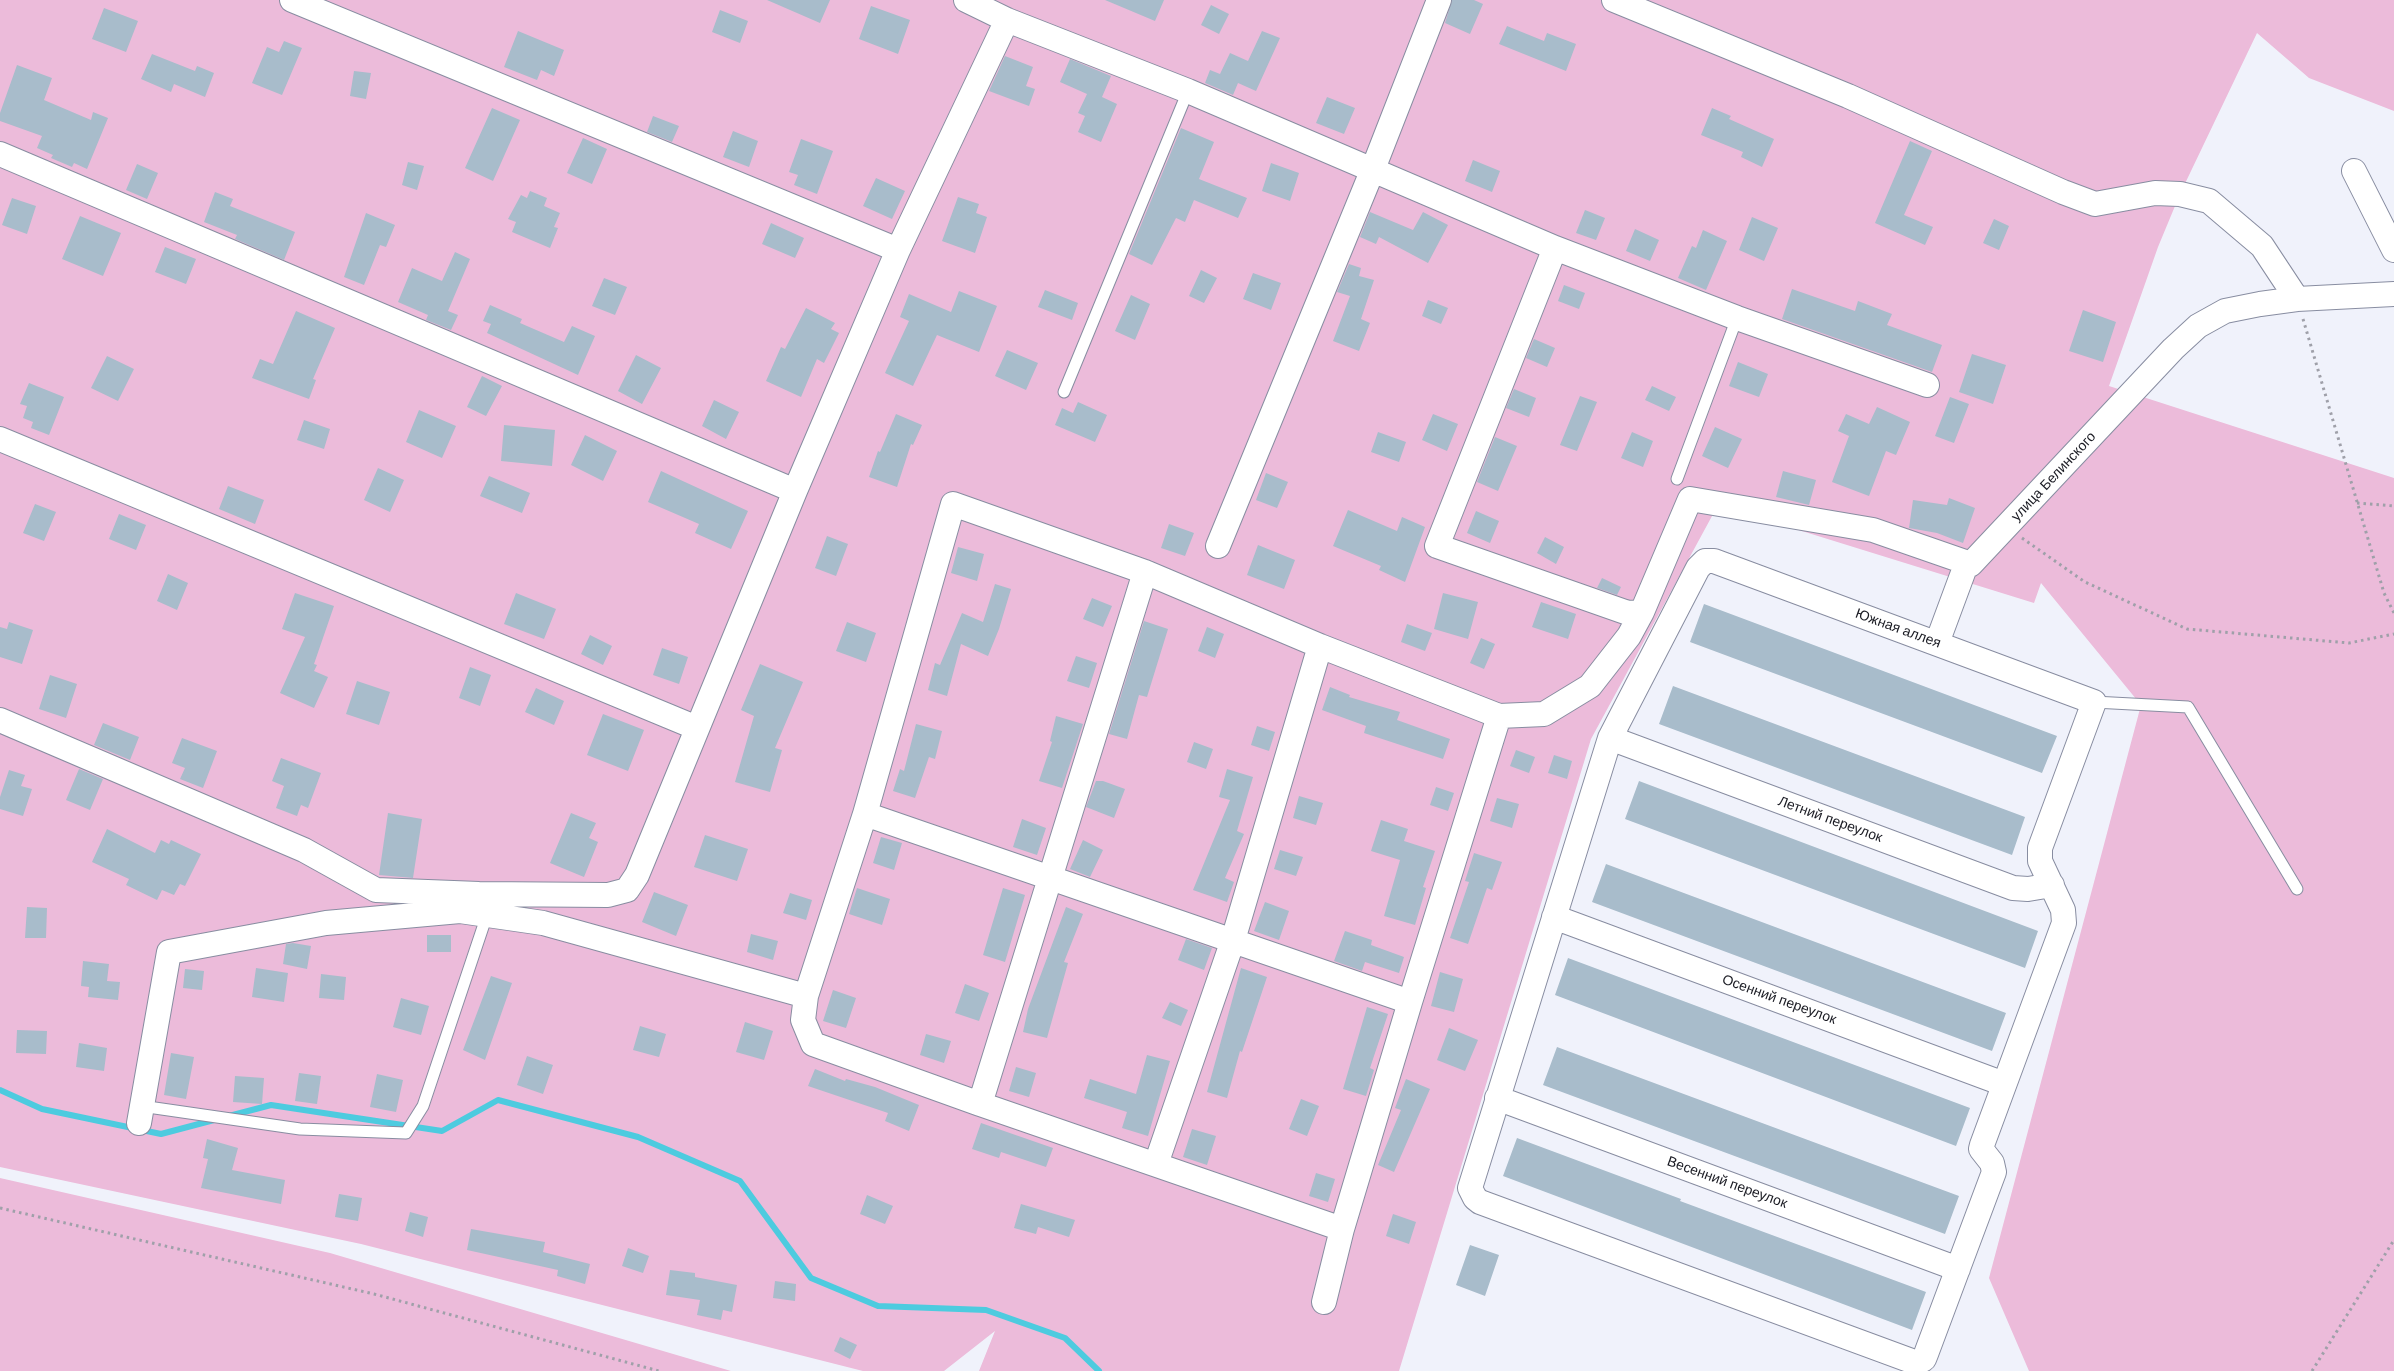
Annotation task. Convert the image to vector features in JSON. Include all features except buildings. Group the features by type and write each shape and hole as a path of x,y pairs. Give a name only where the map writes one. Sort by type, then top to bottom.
{"street":[{"path":"292,0 898,250"},
{"path":"966,0 1007,20 1188,91 1555,248 1737,318 1927,385"},
{"path":"1218,546 1373,170 1439,0"},
{"path":"1614,0 1848,96 2063,192 2095,204 2155,193 2180,194 2209,202 2262,246 2297,300"},
{"path":"0,720 304,850 376,890 608,896 628,890 637,875 795,490 898,250 1007,20"},
{"path":"0,154 795,490"},
{"path":"2354,171 2394,250"},
{"path":"1555,248 1437,546 1628,613 1642,612"},
{"name":"улица Белинского","path":"1967,562 1972,564 2173,349 2198,326 2225,310 2297,300 2394,294"},
{"path":"0,439 697,728"},
{"path":"1342,1229 980,1104 813,1044 803,1020 806,996 865,814 953,504 1145,572 1320,646 1499,716 1544,714 1590,686 1629,636 1642,612 1690,499 1873,530 1967,562 1937,643"},
{"name":"Южная аллея","path":"1610,738 1702,563 1714,561 2094,702"},
{"path":"980,1104 1145,572"},
{"path":"1156,1164 1233,940 1320,646"},
{"path":"1610,738 1472,1178 1472,1193 1480,1202 1917,1362 1924,1359 1994,1172 1992,1163 1981,1149 2064,923 2063,910 2040,861 2040,848 2094,702"},
{"path":"1324,1302 1342,1229 1499,716"},
{"name":"Летний переулок","path":"1610,738 2014,888 2028,889 2052,885"},
{"path":"865,814 1410,1002"},
{"path":"140,1114 169,952 326,923 460,911 543,923 806,996"},
{"name":"Осенний переулок","path":"1554,917 2004,1084"},
{"name":"Весенний переулок","path":"1497,1098 1958,1269"}],"lane":[{"path":"1064,392 1188,91"},
{"path":"1677,479 1737,318"},
{"path":"2094,702 2188,707 2297,889"},
{"path":"140,1114 300,1129 406,1133 423,1106 487,915"}],"path":[{"path":"2297,300 2384,593 2394,613"},
{"path":"2357,503 2394,506"},
{"path":"2007,528 2085,582 2187,629 2348,643 2394,634"},
{"path":"0,1208 374,1294 659,1371"},
{"path":"2312,1371 2394,1240"}],"shaded area":[{"path":"0,0 2394,0 2394,111 2309,78 2257,33 2180,194 2158,247 2109,386 2394,478 2394,1371 2029,1371 1989,1278 2141,705 2041,583 2034,603 1718,505 1591,739 1399,1371 979,1371 995,1331 944,1371 863,1371 361,1244 0,1167"},
{"path":"0,1178 330,1253 731,1371 0,1371"}],"waterway":[{"path":"0,1090 42,1109 161,1134 214,1120"},
{"path":"229,1116 271,1105 442,1131 498,1100 638,1137 740,1181 811,1278 878,1306 986,1310 1065,1338 1099,1371"}]}
